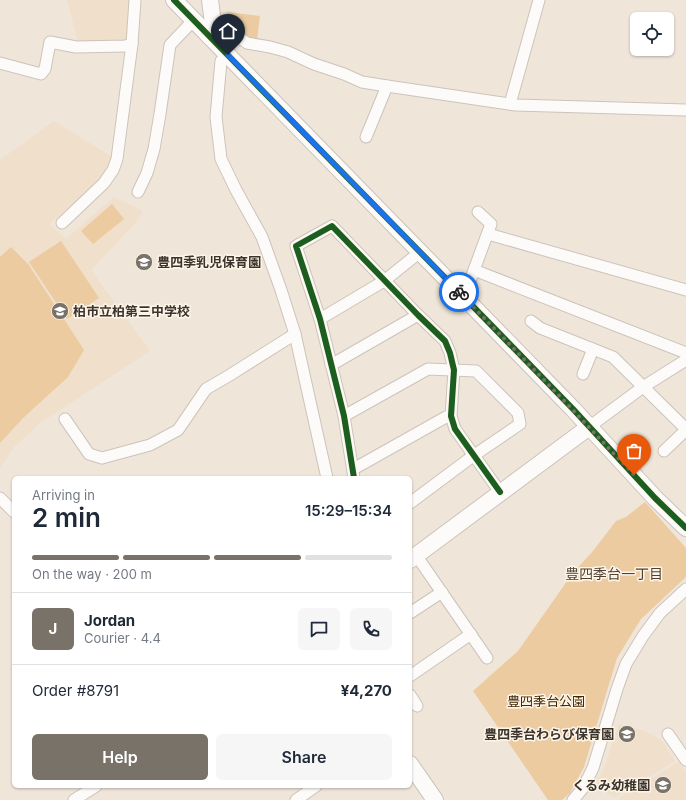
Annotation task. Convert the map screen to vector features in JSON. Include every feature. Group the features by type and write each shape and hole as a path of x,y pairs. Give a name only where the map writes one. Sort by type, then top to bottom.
{"street":[{"path":"62,223 104,184 117,159 132,44 135,0"},
{"path":"174,0 194,21 211,30 234,34 247,43 288,52 314,64 362,82 510,104 686,110"},
{"path":"210,0 211,30 228,55 686,528"},
{"path":"510,104 539,0"},
{"path":"138,192 147,173 154,149 170,45 194,21"},
{"path":"0,63 40,74 45,68 50,42 76,47 125,46 132,44"},
{"path":"228,55 221,61 216,116 221,159 262,237 281,290 295,334 327,476"},
{"path":"366,137 387,86"},
{"path":"461,294 467,289 491,224 478,212"},
{"path":"354,473 344,416 320,319 296,246 332,226 384,281 445,341 450,352 454,370 451,416 455,429 500,492"},
{"path":"488,234 686,290"},
{"path":"320,319 384,281 420,252"},
{"path":"474,270 686,353"},
{"path":"331,366 418,315"},
{"path":"531,321 540,328 613,357 686,429 664,451"},
{"path":"65,419 88,454 102,458 150,445 178,430 206,389 295,334"},
{"path":"584,374 593,349"},
{"path":"487,658 442,592 413,557 643,387 686,360"},
{"path":"344,416 428,369 476,372 518,413 520,424 473,456 412,502"},
{"path":"354,473 357,467 446,417 451,416"},
{"path":"0,498 12,510"},
{"path":"574,800 583,788 593,768 626,664 642,636 660,614 686,589"},
{"path":"412,612 442,592"},
{"path":"412,675 471,634"},
{"path":"412,698 417,706"},
{"path":"668,734 686,760"},
{"path":"412,767 435,800"},
{"path":"74,800 93,788"},
{"path":"296,800 313,788"}],"shaded area":[{"path":"67,0 130,0 128,39 123,42 79,45"},
{"name":"柏市立柏第三中学校","path":"54,121 112,157 98,182 49,224 66,239 114,197 143,211 137,221 91,270 150,351 40,423 14,447 0,468 0,160"},
{"path":"619,724 653,735 662,741 675,761 615,797 594,787 604,768"},
{"name":"くるみ幼稚園","path":"679,762 686,772 686,800 619,800 619,798"}],"green space":[{"path":"227,12 260,16 257,40 249,39 226,22"},
{"path":"112,204 124,219 93,244 81,231"},
{"path":"61,241 99,298 67,319 29,262"},
{"path":"11,247 28,264 84,350 68,377 23,418 0,443 0,257"},
{"name":"豊四季台公園","path":"645,502 686,548 686,577 641,619 617,658 584,767 570,793 562,800 548,800 473,691 518,651 572,574 593,551 616,521 626,517"}],"cycle path":[{"path":"174,0 573,409 655,498 686,528"},
{"path":"354,476 344,416 320,319 296,246 332,226 445,341 450,353 454,370 451,416 455,429 500,492"}],"way so far":[{"path":"459,292 634,475"}],"place":[{"name":"豊四季乳児保育園","path":"144,262"},
{"name":"柏市立柏第三中学校","path":"60,311"},
{"name":"豊四季台わらび保育園","path":"627,734"},
{"name":"くるみ幼稚園","path":"663,785"}],"district":[{"name":"豊四季台一丁目","path":"614,573"}],"route":[{"path":"228,55 459,292"}]}
